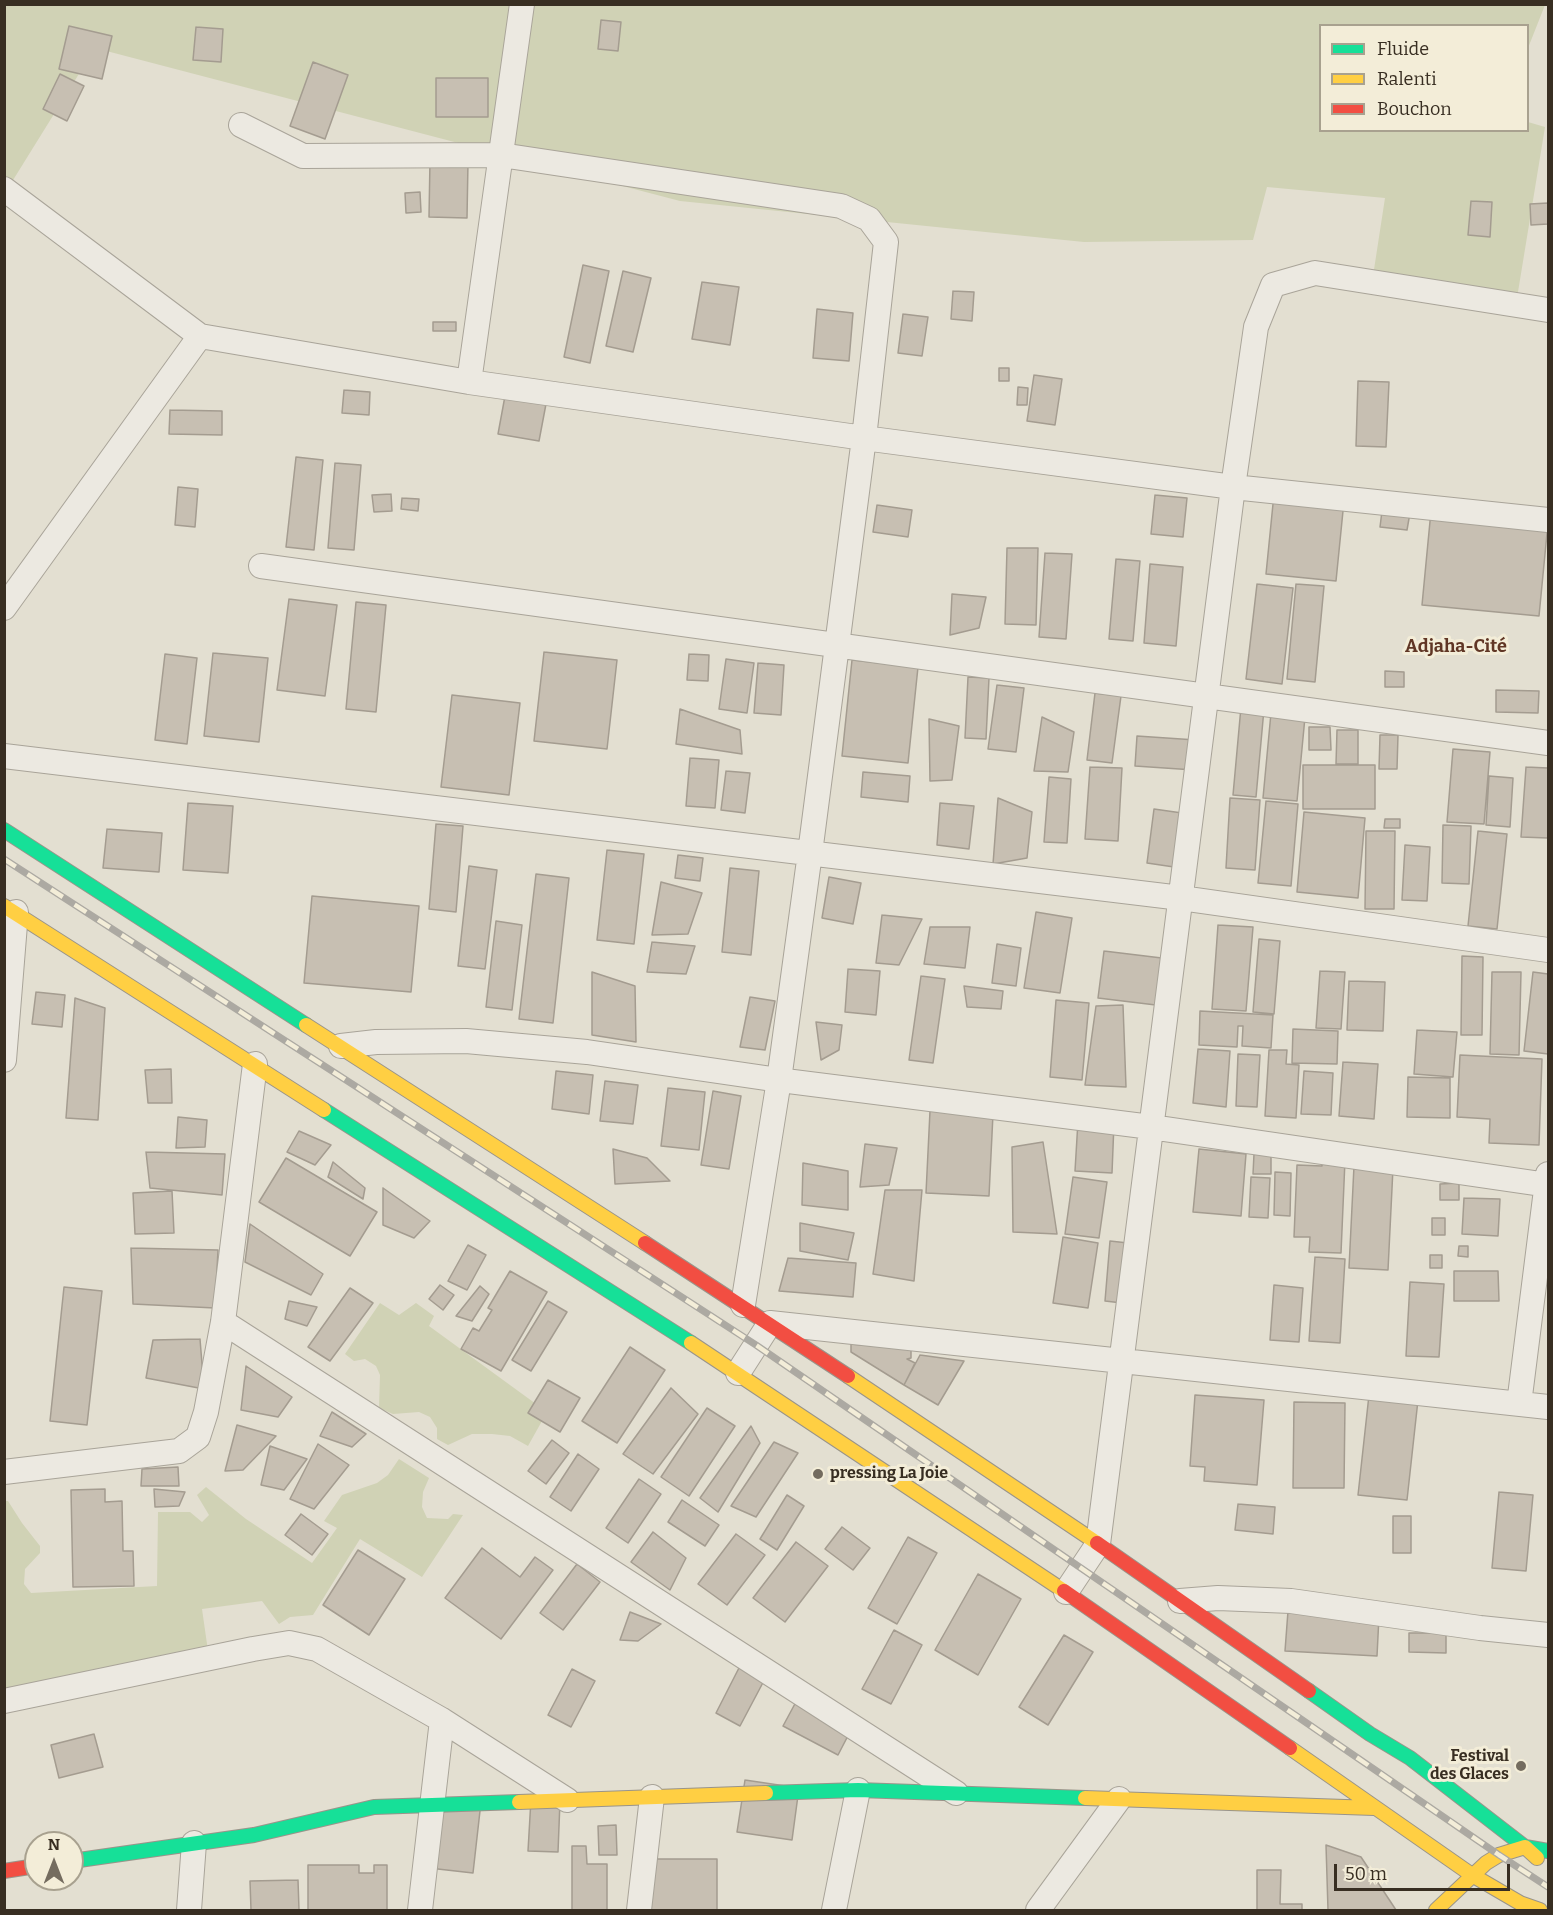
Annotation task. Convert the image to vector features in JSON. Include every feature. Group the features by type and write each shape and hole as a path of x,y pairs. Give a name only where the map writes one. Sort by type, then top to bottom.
{"main road":[{"path":"4,830 770,1323 1098,1544 1370,1734 1410,1758 1525,1847 1548,1870"},
{"path":"10,909 738,1373 1066,1592 1472,1875 1520,1903"},
{"path":"84,1859 254,1835 374,1807 858,1790 1374,1808"},
{"path":"1436,1911 1472,1875 1499,1856 1525,1847 1548,1851"},
{"path":"4,1871 24,1868"},
{"path":"1502,1908 1520,1903 1540,1904"}],"street":[{"path":"469,382 522,4"},
{"path":"241,125 303,156 501,155 841,206 869,219 886,242 864,438 810,853 779,1080 743,1305"},
{"path":"4,189 201,336 469,382 864,438 1233,487 1548,520"},
{"path":"1066,1592 1098,1544 1233,487 1256,327 1273,285 1315,273 1548,309"},
{"path":"4,608 201,336"},
{"path":"261,566 1548,742"},
{"path":"4,756 1181,898 1548,950"},
{"path":"4,1060 10,909"},
{"path":"341,1047 375,1042 466,1041 587,1052 779,1080 1151,1127 1548,1182 1519,1404"},
{"path":"4,1472 179,1451 198,1437 206,1412 223,1322 255,1064"},
{"path":"223,1322 956,1793"},
{"path":"738,1373 770,1323 1548,1407"},
{"path":"1180,1601 1218,1598 1290,1601 1548,1635"},
{"path":"4,1701 253,1648 289,1643 317,1649 442,1720 567,1800"},
{"path":"420,1911 442,1720"},
{"path":"834,1911 858,1790"},
{"path":"639,1911 652,1797"},
{"path":"1038,1911 1119,1799"},
{"path":"189,1911 194,1843"}],"green space":[{"path":"5,5 1545,5 1529,45 1529,24 1319,24 1319,132 1529,132 1529,122 1545,127 1517,298 1373,276 1385,198 1267,187 1253,240 1084,242 680,201 95,48 5,193"},
{"path":"380,1303 399,1315 416,1303 434,1316 429,1326 547,1412 528,1446 510,1436 492,1434 472,1434 448,1445 437,1439 437,1428 430,1417 419,1412 393,1414 379,1408 380,1375 376,1366 365,1359 354,1361 345,1354"},
{"path":"399,1459 429,1478 423,1492 422,1507 427,1518 448,1519 453,1514 463,1515 422,1577 360,1539 313,1615 290,1617 279,1624 262,1601 202,1609 209,1658 5,1704 4,1501 8,1501 40,1546 40,1553 25,1569 24,1584 31,1593 157,1586 158,1512 190,1512 202,1522 209,1515 197,1495 206,1487 246,1519 312,1563 337,1528 324,1521 342,1495 377,1483 388,1475"}],"building":[{"path":"601,20 621,22 618,51 598,49"},
{"path":"69,26 112,36 102,79 59,69"},
{"path":"196,27 223,29 221,62 193,60"},
{"path":"313,62 348,75 325,139 290,126"},
{"path":"60,74 84,86 67,121 43,109"},
{"path":"436,78 488,78 488,117 436,117"},
{"path":"430,160 468,162 467,218 429,217"},
{"path":"420,192 421,212 406,213 405,193"},
{"path":"1471,201 1492,202 1490,237 1468,235"},
{"path":"1548,203 1548,224 1531,225 1530,204"},
{"path":"583,265 609,271 590,363 564,357"},
{"path":"623,271 651,278 633,352 606,346"},
{"path":"702,282 739,287 730,345 692,339"},
{"path":"953,291 974,292 972,321 951,319"},
{"path":"817,309 853,313 849,361 813,358"},
{"path":"903,314 928,317 922,356 898,353"},
{"path":"433,322 456,322 456,331 433,331"},
{"path":"999,368 1009,368 1009,381 999,381"},
{"path":"1034,375 1062,379 1055,425 1027,421"},
{"path":"1358,381 1389,382 1386,447 1356,446"},
{"path":"1018,387 1028,388 1027,405 1017,405"},
{"path":"344,390 370,392 369,415 342,413"},
{"path":"505,396 546,404 539,441 498,434"},
{"path":"170,410 222,411 222,435 169,434"},
{"path":"296,457 323,460 314,550 286,547"},
{"path":"335,463 361,465 354,550 328,548"},
{"path":"178,487 198,489 195,527 175,525"},
{"path":"391,494 392,511 374,512 372,495"},
{"path":"1274,494 1344,501 1336,581 1266,574"},
{"path":"1155,495 1187,498 1183,537 1151,534"},
{"path":"402,498 419,499 418,511 401,509"},
{"path":"1383,503 1411,507 1407,530 1380,527"},
{"path":"877,505 912,510 908,537 873,532"},
{"path":"1431,511 1548,523 1539,616 1422,605"},
{"path":"1007,548 1038,548 1036,625 1005,624"},
{"path":"1045,553 1072,554 1066,639 1039,637"},
{"path":"1116,559 1140,561 1133,641 1109,639"},
{"path":"1150,564 1183,567 1176,646 1144,643"},
{"path":"1257,584 1293,588 1282,684 1246,679"},
{"path":"1296,584 1324,586 1315,682 1287,679"},
{"path":"952,594 986,597 979,628 950,635"},
{"path":"289,599 337,605 325,696 277,690"},
{"path":"356,602 386,605 376,712 346,709"},
{"path":"544,652 617,660 607,749 534,741"},
{"path":"213,653 268,658 259,742 204,736"},
{"path":"165,654 197,658 187,744 155,740"},
{"path":"689,654 709,655 708,681 687,680"},
{"path":"726,659 754,663 747,713 719,709"},
{"path":"852,660 918,667 908,763 842,756"},
{"path":"758,663 784,665 781,715 754,713"},
{"path":"1385,671 1404,672 1404,687 1385,687"},
{"path":"968,677 989,678 986,739 965,738"},
{"path":"997,685 1024,688 1016,752 988,749"},
{"path":"1496,690 1539,691 1538,713 1496,712"},
{"path":"1095,693 1121,696 1112,763 1087,760"},
{"path":"452,695 520,703 509,795 441,787"},
{"path":"1241,707 1264,709 1256,797 1233,795"},
{"path":"680,709 740,730 742,754 676,744"},
{"path":"1271,713 1305,717 1297,801 1263,798"},
{"path":"1042,717 1074,732 1068,772 1034,771"},
{"path":"929,719 959,726 952,780 930,781"},
{"path":"1309,727 1330,727 1331,750 1309,750"},
{"path":"1337,730 1358,730 1358,764 1336,764"},
{"path":"1380,735 1398,735 1397,769 1379,769"},
{"path":"1137,736 1196,740 1194,770 1135,766"},
{"path":"1453,749 1490,752 1484,824 1447,822"},
{"path":"690,758 719,760 715,808 686,806"},
{"path":"1303,765 1375,765 1375,809 1303,809"},
{"path":"1090,767 1122,768 1118,841 1085,839"},
{"path":"1526,767 1548,768 1548,838 1521,837"},
{"path":"726,771 750,773 745,813 721,810"},
{"path":"863,772 910,776 908,802 861,797"},
{"path":"1489,776 1513,778 1510,827 1486,825"},
{"path":"1049,777 1071,779 1067,843 1044,842"},
{"path":"998,798 1032,812 1027,858 993,864"},
{"path":"1230,798 1260,800 1255,870 1226,868"},
{"path":"1266,801 1298,804 1291,886 1258,883"},
{"path":"188,803 233,806 228,873 183,870"},
{"path":"940,803 974,806 969,849 937,845"},
{"path":"1154,809 1182,813 1174,867 1147,863"},
{"path":"1304,812 1365,818 1358,898 1297,892"},
{"path":"1385,819 1400,819 1400,828 1384,828"},
{"path":"436,824 463,826 456,912 429,909"},
{"path":"1443,825 1471,826 1469,884 1442,883"},
{"path":"107,829 162,833 159,872 103,868"},
{"path":"1366,831 1395,831 1394,909 1365,909"},
{"path":"1478,831 1507,834 1497,929 1468,926"},
{"path":"1405,845 1430,847 1427,901 1402,900"},
{"path":"607,850 644,854 634,944 597,940"},
{"path":"678,855 703,858 700,881 675,878"},
{"path":"469,866 497,870 485,969 458,966"},
{"path":"730,868 759,871 751,955 722,952"},
{"path":"536,874 569,878 553,1023 519,1019"},
{"path":"829,877 861,883 853,924 822,918"},
{"path":"661,882 702,893 688,934 652,935"},
{"path":"312,896 419,906 411,992 304,983"},
{"path":"1036,912 1072,918 1060,993 1024,988"},
{"path":"882,915 922,919 899,965 876,963"},
{"path":"496,921 522,925 512,1010 486,1007"},
{"path":"1218,925 1253,927 1246,1011 1212,1009"},
{"path":"930,927 970,927 965,968 924,964"},
{"path":"1259,939 1280,941 1274,1014 1253,1012"},
{"path":"652,942 695,946 686,974 647,972"},
{"path":"997,944 1021,948 1016,986 992,983"},
{"path":"1104,951 1170,959 1164,1006 1098,998"},
{"path":"1462,956 1483,957 1482,1035 1461,1035"},
{"path":"848,969 880,971 876,1015 845,1012"},
{"path":"1320,971 1345,972 1341,1029 1316,1028"},
{"path":"592,972 635,986 636,1042 592,1035"},
{"path":"1492,972 1521,972 1519,1055 1490,1054"},
{"path":"1533,972 1548,974 1548,1054 1524,1051"},
{"path":"921,976 945,979 933,1063 909,1060"},
{"path":"1349,981 1385,982 1383,1031 1347,1030"},
{"path":"964,986 1003,991 1001,1009 967,1007"},
{"path":"36,992 65,995 62,1027 32,1024"},
{"path":"750,997 775,1001 765,1050 740,1047"},
{"path":"75,998 105,1008 98,1120 66,1118"},
{"path":"1056,1000 1089,1003 1082,1080 1050,1077"},
{"path":"1123,1005 1126,1087 1085,1085 1096,1006"},
{"path":"1200,1011 1273,1015 1271,1048 1242,1046 1243,1026 1238,1026 1237,1047 1199,1045"},
{"path":"816,1022 842,1025 839,1050 821,1060"},
{"path":"1293,1029 1338,1031 1337,1064 1292,1063"},
{"path":"1417,1030 1457,1032 1453,1077 1414,1074"},
{"path":"1198,1049 1230,1051 1226,1107 1193,1103"},
{"path":"1269,1050 1287,1050 1286,1064 1299,1065 1296,1118 1265,1116"},
{"path":"1238,1054 1260,1055 1257,1107 1236,1106"},
{"path":"1460,1055 1542,1059 1539,1145 1489,1143 1490,1119 1457,1117"},
{"path":"1343,1062 1378,1064 1374,1119 1339,1116"},
{"path":"171,1069 172,1103 148,1103 145,1070"},
{"path":"556,1071 593,1075 589,1114 552,1109"},
{"path":"1304,1071 1333,1073 1331,1115 1301,1114"},
{"path":"1408,1077 1450,1078 1450,1118 1407,1117"},
{"path":"605,1081 638,1085 633,1124 600,1121"},
{"path":"668,1088 705,1092 699,1150 661,1146"},
{"path":"713,1091 741,1096 729,1169 701,1165"},
{"path":"930,1111 993,1114 989,1196 926,1193"},
{"path":"178,1117 207,1120 205,1147 176,1148"},
{"path":"1078,1121 1114,1123 1112,1173 1075,1171"},
{"path":"299,1131 331,1145 315,1165 287,1152"},
{"path":"1043,1142 1057,1234 1013,1232 1012,1147"},
{"path":"865,1144 897,1148 889,1185 860,1187"},
{"path":"613,1149 647,1158 670,1181 615,1184"},
{"path":"1199,1149 1246,1154 1241,1216 1193,1212"},
{"path":"146,1152 225,1154 222,1195 150,1188"},
{"path":"1254,1154 1271,1154 1271,1174 1253,1174"},
{"path":"286,1158 377,1212 350,1256 259,1202"},
{"path":"1322,1158 1345,1160 1341,1253 1309,1252 1310,1237 1294,1237 1297,1165 1322,1166"},
{"path":"333,1162 365,1188 363,1199 328,1177"},
{"path":"803,1163 848,1171 848,1210 802,1205"},
{"path":"1354,1166 1393,1168 1388,1270 1349,1268"},
{"path":"1275,1172 1291,1173 1290,1216 1274,1215"},
{"path":"1073,1177 1107,1182 1099,1238 1065,1234"},
{"path":"1251,1177 1270,1178 1268,1218 1249,1217"},
{"path":"1459,1183 1459,1200 1440,1200 1440,1184"},
{"path":"383,1188 430,1221 414,1238 383,1225"},
{"path":"885,1190 922,1190 914,1281 873,1274"},
{"path":"172,1191 174,1233 135,1234 133,1193"},
{"path":"1464,1198 1500,1199 1498,1236 1462,1234"},
{"path":"1432,1218 1445,1218 1445,1235 1432,1235"},
{"path":"800,1223 854,1233 848,1260 800,1251"},
{"path":"250,1224 323,1274 311,1295 245,1262"},
{"path":"1063,1237 1098,1243 1088,1308 1053,1303"},
{"path":"1110,1241 1128,1243 1122,1303 1105,1301"},
{"path":"468,1245 486,1255 467,1290 448,1281"},
{"path":"1459,1246 1468,1246 1468,1257 1458,1256"},
{"path":"131,1248 218,1250 215,1308 133,1304"},
{"path":"1430,1255 1442,1255 1442,1268 1430,1268"},
{"path":"1315,1257 1345,1259 1340,1343 1309,1341"},
{"path":"788,1258 856,1263 853,1297 779,1291"},
{"path":"510,1271 547,1292 501,1371 461,1349 473,1328 479,1331 492,1310 488,1308"},
{"path":"1454,1271 1498,1271 1499,1301 1454,1301"},
{"path":"1410,1282 1444,1284 1439,1357 1406,1356"},
{"path":"440,1285 454,1295 443,1310 429,1299"},
{"path":"1274,1285 1303,1288 1299,1342 1270,1340"},
{"path":"480,1286 489,1294 472,1321 456,1316"},
{"path":"64,1287 102,1291 87,1425 50,1421"},
{"path":"350,1288 373,1303 330,1361 308,1347"},
{"path":"289,1301 317,1307 307,1326 285,1319"},
{"path":"548,1301 567,1312 531,1371 512,1360"},
{"path":"200,1339 204,1389 146,1378 153,1340"},
{"path":"851,1344 911,1349 911,1358 907,1359 915,1363 904,1385 851,1352"},
{"path":"630,1347 665,1370 617,1443 582,1421"},
{"path":"920,1355 964,1361 938,1405 904,1385"},
{"path":"246,1366 292,1397 278,1417 241,1410"},
{"path":"548,1380 580,1398 560,1432 528,1413"},
{"path":"671,1388 698,1414 653,1474 623,1454"},
{"path":"1195,1395 1264,1400 1257,1485 1204,1481 1205,1467 1190,1466"},
{"path":"1369,1395 1418,1400 1407,1500 1358,1495"},
{"path":"1294,1402 1345,1403 1344,1488 1293,1488"},
{"path":"707,1408 735,1426 689,1496 661,1477"},
{"path":"332,1412 366,1434 352,1447 320,1436"},
{"path":"237,1425 276,1436 243,1470 225,1471"},
{"path":"751,1426 760,1443 718,1512 700,1498"},
{"path":"552,1440 569,1453 546,1484 528,1471"},
{"path":"774,1442 798,1453 756,1517 731,1506"},
{"path":"318,1444 349,1465 314,1509 290,1499"},
{"path":"270,1446 307,1459 284,1490 261,1485"},
{"path":"578,1454 599,1469 571,1511 550,1497"},
{"path":"178,1467 179,1486 141,1486 142,1469"},
{"path":"639,1479 661,1494 628,1543 606,1528"},
{"path":"105,1489 105,1502 122,1501 123,1551 133,1551 134,1586 73,1587 71,1490"},
{"path":"154,1489 185,1492 179,1506 155,1507"},
{"path":"1499,1492 1533,1495 1526,1571 1492,1568"},
{"path":"787,1495 804,1506 777,1550 760,1539"},
{"path":"682,1500 719,1525 705,1546 668,1522"},
{"path":"1238,1504 1275,1507 1273,1534 1235,1530"},
{"path":"301,1514 328,1534 312,1555 285,1535"},
{"path":"1393,1516 1411,1516 1411,1553 1393,1553"},
{"path":"842,1527 870,1548 853,1570 825,1549"},
{"path":"653,1532 686,1558 670,1590 631,1562"},
{"path":"736,1534 765,1555 727,1605 698,1584"},
{"path":"908,1537 937,1553 897,1624 868,1608"},
{"path":"796,1542 828,1566 785,1622 753,1598"},
{"path":"482,1548 520,1577 535,1557 553,1570 501,1639 445,1598"},
{"path":"358,1550 405,1579 369,1635 323,1605"},
{"path":"577,1564 600,1582 563,1630 540,1613"},
{"path":"978,1574 1021,1599 978,1675 935,1650"},
{"path":"1288,1611 1379,1616 1377,1656 1285,1651"},
{"path":"630,1612 661,1624 638,1641 620,1640"},
{"path":"894,1630 922,1645 891,1704 862,1689"},
{"path":"1409,1633 1446,1633 1446,1653 1409,1652"},
{"path":"1064,1635 1093,1652 1048,1725 1019,1707"},
{"path":"742,1662 767,1675 740,1726 716,1713"},
{"path":"572,1669 595,1681 571,1727 548,1715"},
{"path":"797,1700 852,1728 838,1755 783,1726"},
{"path":"94,1734 103,1767 59,1778 51,1745"},
{"path":"745,1780 799,1788 792,1840 737,1832"},
{"path":"437,1797 481,1802 473,1873 429,1868"},
{"path":"531,1799 560,1801 558,1852 528,1851"},
{"path":"616,1825 617,1855 599,1855 598,1826"},
{"path":"1326,1845 1361,1857 1396,1910 1328,1910"},
{"path":"572,1846 586,1846 587,1864 607,1864 607,1910 572,1910"},
{"path":"635,1859 717,1859 717,1910 634,1910"},
{"path":"308,1865 359,1865 359,1873 374,1873 374,1865 387,1865 387,1910 308,1910"},
{"path":"1257,1870 1281,1870 1280,1904 1302,1904 1302,1910 1257,1910"},
{"path":"298,1880 299,1910 251,1910 250,1881"}],"railway":[{"path":"4,859 756,1345 1548,1887"}],"traffic: fast":[{"path":"4,830 306,1025"},
{"path":"324,1110 691,1343"},
{"path":"1309,1691 1370,1734 1410,1758 1525,1847 1548,1851"},
{"path":"766,1793 858,1790 1085,1798"},
{"path":"84,1859 254,1835 374,1807 519,1802"}],"traffic: slow":[{"path":"4,906 324,1110"},
{"path":"306,1025 645,1243"},
{"path":"691,1343 1064,1591"},
{"path":"848,1376 1097,1543"},
{"path":"1290,1748 1472,1875 1520,1903 1540,1910"},
{"path":"519,1802 766,1793"},
{"path":"1085,1798 1374,1808"},
{"path":"1436,1910 1486,1863 1499,1855 1525,1847 1537,1858"}],"traffic: jam":[{"path":"645,1243 848,1376"},
{"path":"1097,1543 1309,1691"},
{"path":"1064,1591 1290,1748"},
{"path":"4,1871 24,1868"}],"place":[{"name":"pressing La Joie","path":"818,1474"},
{"name":"Festival des Glaces","path":"1521,1766"}],"district":[{"name":"Adjaha-Cité","path":"1456,647"}]}
